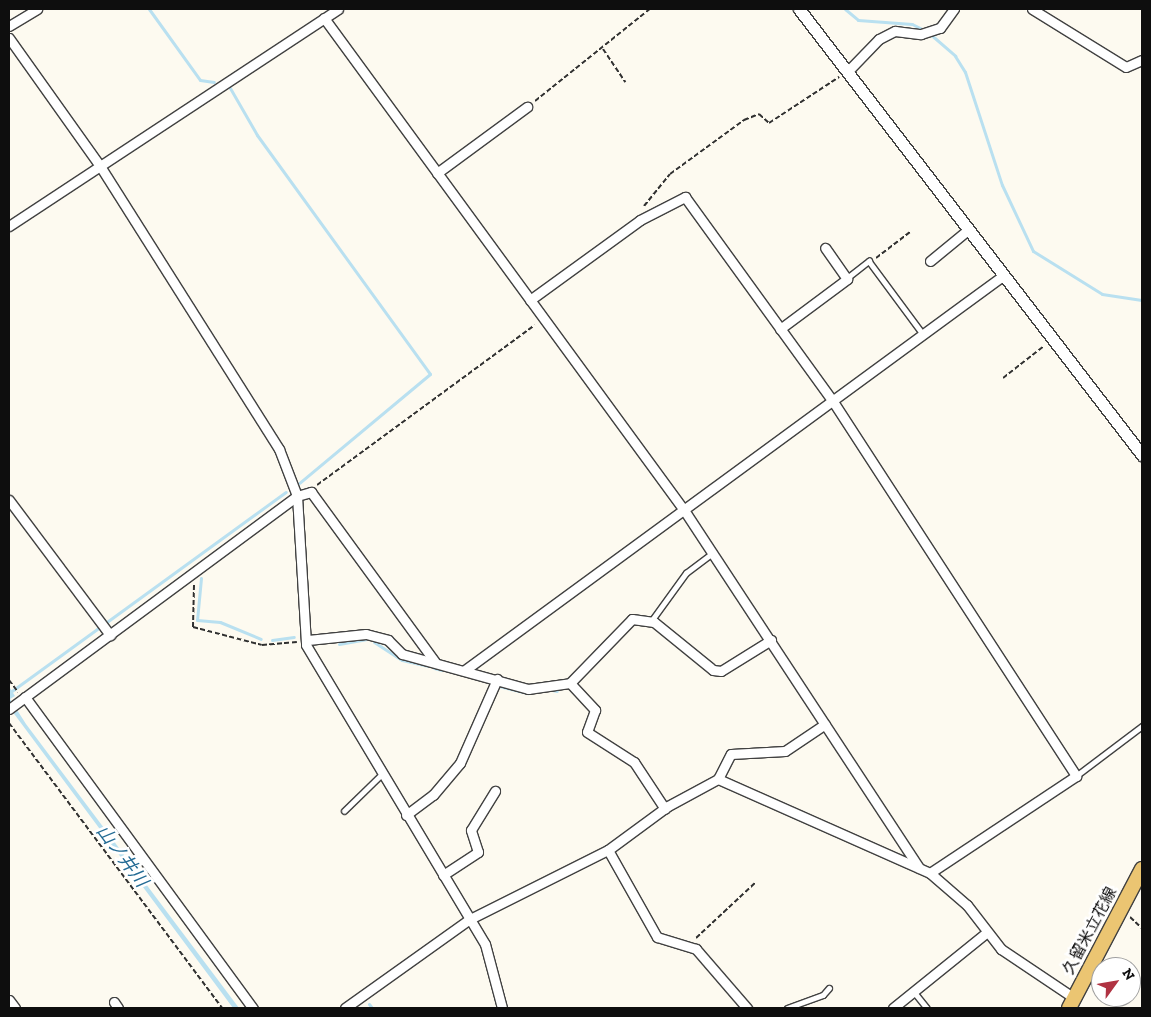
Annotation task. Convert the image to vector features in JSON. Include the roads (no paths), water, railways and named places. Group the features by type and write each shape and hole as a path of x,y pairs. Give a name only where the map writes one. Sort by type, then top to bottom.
{"main road":[{"name":"久留米立花線","path":"1072,1004 1142,869"}],"street":[{"path":"9,26 37,9"},
{"path":"9,226 338,9"},
{"path":"799,9 969,229 1052,341 1142,455"},
{"path":"847,72 879,39 895,31 921,34 940,28 954,9"},
{"path":"1032,9 1126,67 1142,60"},
{"path":"324,18 684,510 919,868"},
{"path":"9,38 100,166 280,449 297,496 301,602 310,653 485,944 502,1008"},
{"path":"437,173 527,107"},
{"path":"530,300 634,224 685,197 834,403 1076,776 930,872"},
{"path":"930,261 969,229"},
{"path":"780,329 847,278 826,248"},
{"path":"465,670 834,403 1004,275"},
{"path":"9,710 297,496 311,492 435,662"},
{"path":"9,500 110,635"},
{"path":"308,640 366,634 388,640 402,654 528,689 570,683 625,624 632,619 651,621 713,670 721,671 771,640"},
{"path":"406,815 433,795 460,763 497,679"},
{"path":"570,683 595,710 587,732 634,762 665,809"},
{"path":"24,698 253,1008"},
{"path":"345,1008 470,920 608,850 665,809 718,780 731,754 785,751 825,724"},
{"path":"718,780 930,872 967,905 986,933 1072,1004"},
{"path":"443,875 478,852 471,830 494,791"},
{"path":"608,850 657,936 690,948 707,960 747,1008"},
{"path":"893,1008 915,993 986,933"},
{"path":"9,1000 15,1008"}],"lane":[{"path":"847,278 870,262 924,335"},
{"path":"651,621 686,573 713,552"},
{"path":"1076,776 1142,726"},
{"path":"344,811 382,774"},
{"path":"787,1008 823,995 829,988"},
{"path":"915,993 927,1008"}],"water":[{"name":"山ノ井川","path":"10,688 15,696 10,699 26,724 239,1008 233,1008 9,707"}],"waterway":[{"path":"149,9 200,80 214,82"},
{"path":"845,9 858,20 912,24 924,30"},
{"path":"929,33 955,56 965,72 1002,185 1033,251 1102,294 1142,300"},
{"path":"230,88 257,135 430,374 299,483"},
{"path":"9,693 286,492"},
{"path":"201,578 197,620 220,622 261,639"},
{"path":"272,640 294,637"},
{"path":"339,644 366,639"},
{"path":"374,642 402,660 427,666"},
{"path":"434,668 442,670"},
{"path":"499,686 528,693"},
{"path":"548,689 557,691"},
{"path":"369,1004 372,1008"}]}
